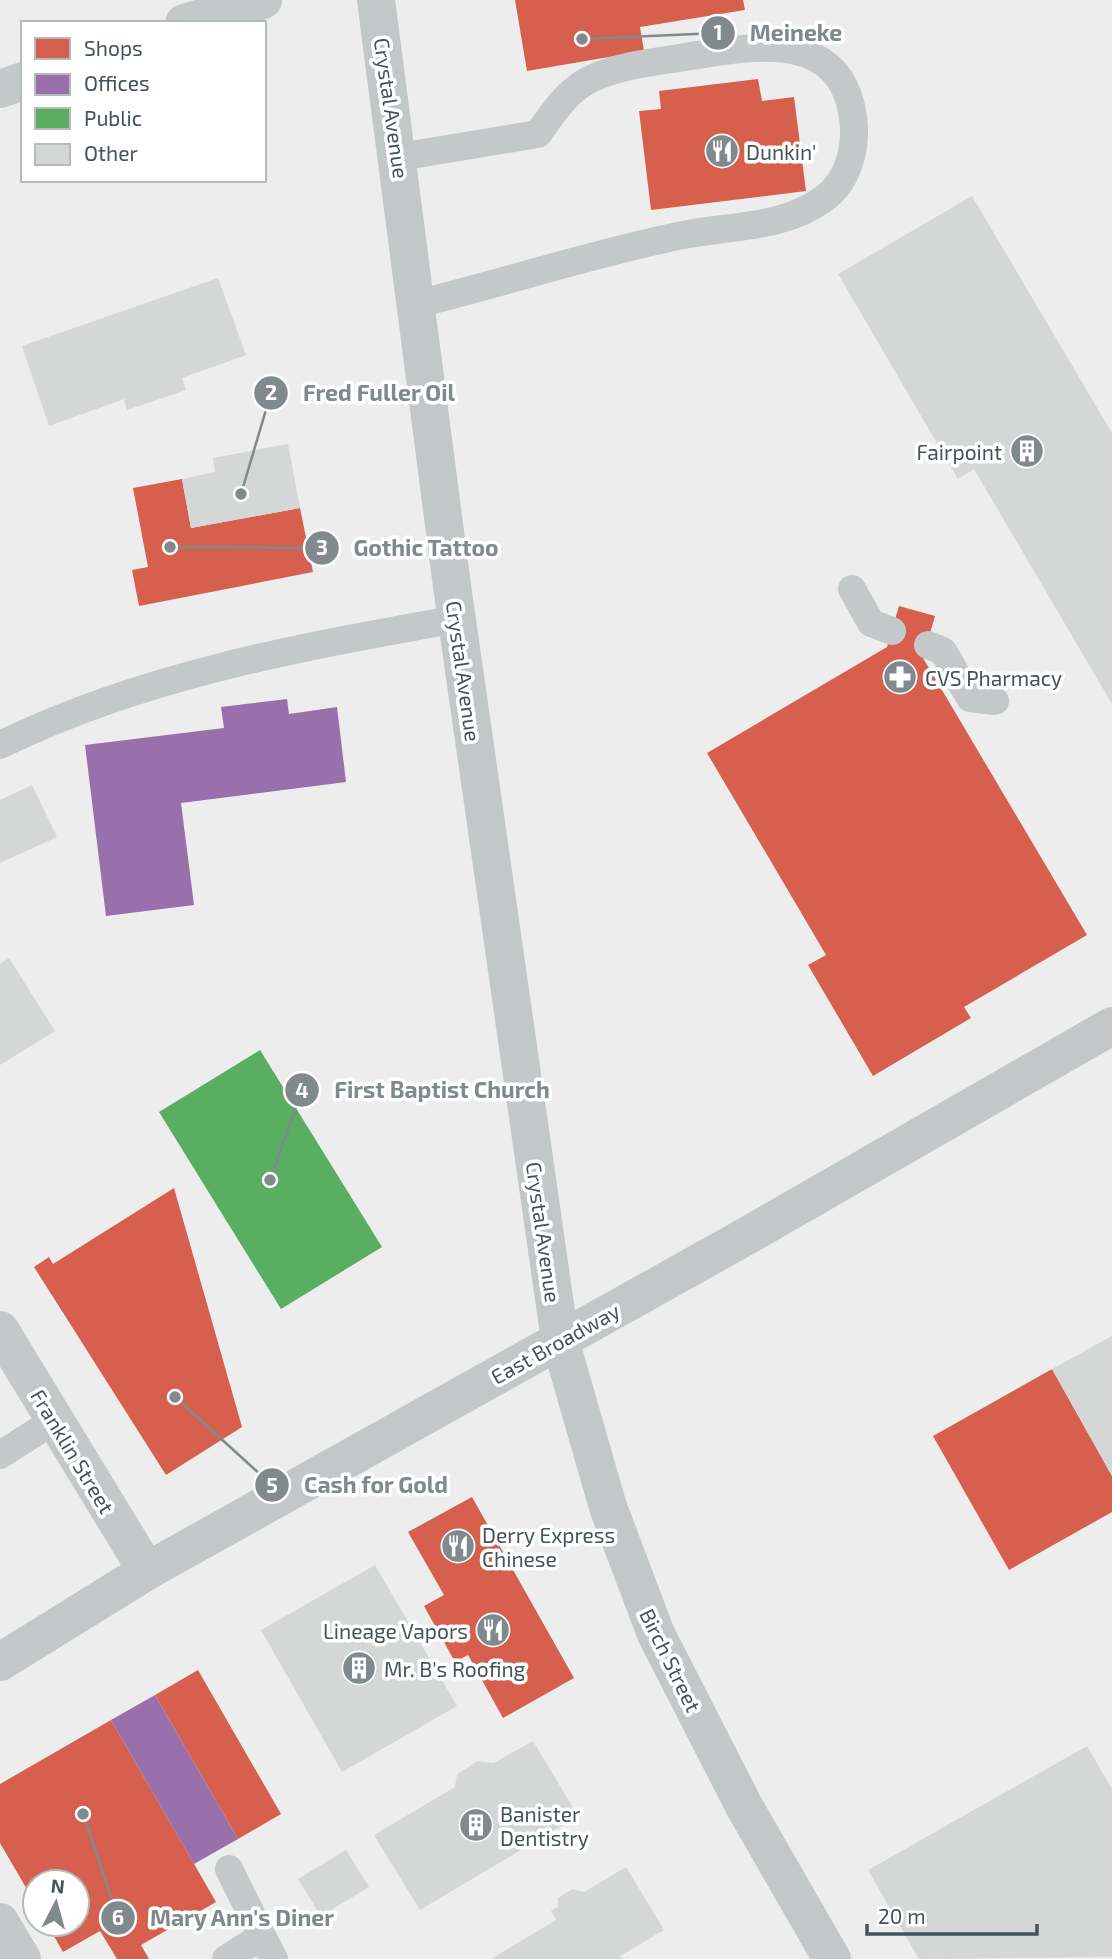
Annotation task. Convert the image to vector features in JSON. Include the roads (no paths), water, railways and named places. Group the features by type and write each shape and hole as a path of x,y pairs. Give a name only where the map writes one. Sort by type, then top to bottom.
{"main road":[{"name":"Crystal Avenue","path":"376,0 399,157 457,619 560,1340"},
{"name":"East Broadway","path":"0,1662 147,1571 1112,1026"},
{"name":"Birch Street","path":"560,1340 608,1507 656,1634 744,1806 832,1959"}],"street":[{"path":"191,21 263,0"},
{"path":"0,89 21,82"},
{"name":"Franklin Street","path":"0,1330 147,1571"},
{"path":"0,1922 22,1959"}],"lane":[{"path":"399,157 538,134 564,99 591,78 629,66 753,46 794,49 823,61 843,83 853,117 853,150 846,174 827,197 800,214 759,226 685,235 417,304"},
{"path":"852,589 871,624 892,631"},
{"path":"0,745 57,717 183,676 311,646 457,619"},
{"path":"928,645 943,651 970,698 995,701"},
{"path":"0,1455 55,1420"},
{"path":"226,1959 268,1947 229,1869"}],"place":[{"name":"Meineke","path":"582,39"},
{"name":"Dunkin'","path":"722,151"},
{"name":"Fairpoint","path":"1027,451"},
{"name":"Fred Fuller Oil","path":"241,494"},
{"name":"Gothic Tattoo","path":"170,547"},
{"name":"CVS Pharmacy","path":"900,677"},
{"name":"First Baptist Church","path":"270,1180"},
{"name":"Cash for Gold","path":"175,1397"},
{"name":"Derry Express Chinese","path":"458,1546"},
{"name":"Lineage Vapors","path":"493,1630"},
{"name":"Mr. B's Roofing","path":"359,1668"},
{"name":"Mary Ann's Diner","path":"83,1814"},
{"name":"Banister Dentistry","path":"476,1825"}]}
